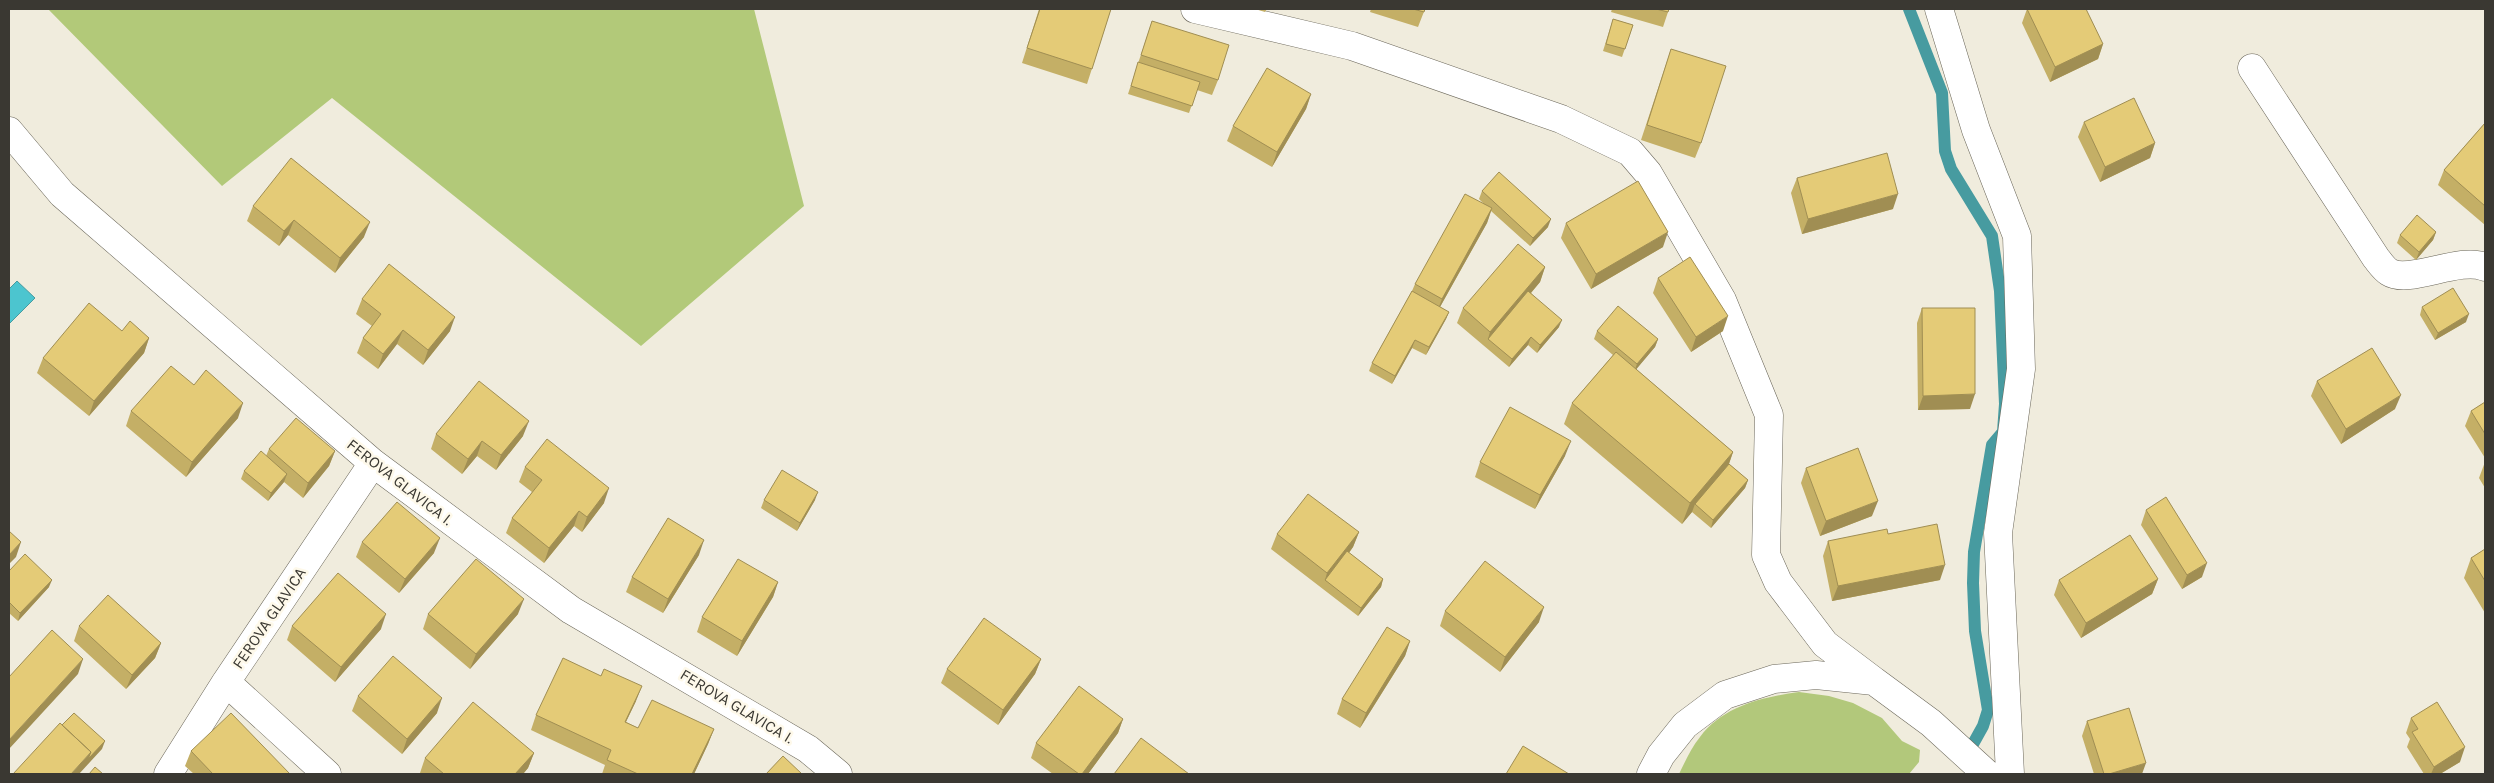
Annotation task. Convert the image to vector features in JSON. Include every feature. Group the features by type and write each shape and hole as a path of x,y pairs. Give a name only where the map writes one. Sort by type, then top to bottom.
{"street":[{"path":"1195,9 1352,46 1561,119 1630,152 1648,173 1722,300 1770,416 1765,524 1766,555 1778,582 1825,644 1931,723 1987,774"},
{"path":"1938,9 1976,130 2018,236 2021,369 1998,533 2010,774"},
{"path":"2252,68 2376,258 2390,273 2409,276 2454,266 2479,264 2485,267"},
{"name":"FEROVA GLAVICA I.","path":"9,131 62,194 373,463 571,610 667,664 808,749 838,774"},
{"name":"FEROVA GLAVICA","path":"168,774 226,682 373,463"},
{"path":"1651,774 1661,755 1685,725 1725,695 1774,679 1816,675 1874,681"},
{"path":"226,682 326,774"}],"green space":[{"path":"48,9 754,9 804,206 641,346 332,98 222,186"},
{"path":"1799,692 1829,696 1853,703 1882,718 1902,741 1920,750 1919,762 1909,774 1679,774 1697,741 1709,726 1720,718 1732,710 1758,700"}],"water":[{"path":"17,281 35,298 9,324 9,289"}],"building":[{"path":"1040,9 1111,9 1092,69 1027,48"},
{"path":"1413,9 1425,9 1424,12"},
{"path":"1656,9 1669,9 1668,12"},
{"path":"2027,9 2086,9 2103,44 2055,67"},
{"path":"1613,19 1633,25 1625,49 1606,44"},
{"path":"1152,21 1229,45 1218,80 1141,55"},
{"path":"1671,49 1726,66 1701,143 1647,125"},
{"path":"1138,62 1200,82 1192,106 1131,86"},
{"path":"1267,68 1311,94 1277,152 1233,126"},
{"path":"2134,98 2155,143 2105,167 2084,122"},
{"path":"2485,123 2485,206 2444,170"},
{"path":"1887,153 1898,194 1808,219 1797,178"},
{"path":"291,158 370,222 340,258 294,220 284,231 253,206"},
{"path":"1499,172 1551,219 1533,238 1482,191"},
{"path":"1638,181 1668,232 1596,274 1566,223"},
{"path":"1465,194 1492,208 1442,299 1415,284"},
{"path":"2417,215 2436,232 2419,252 2400,235"},
{"path":"1518,244 1545,267 1490,332 1463,308"},
{"path":"1690,257 1728,316 1696,337 1658,278"},
{"path":"389,264 455,317 428,350 403,330 383,354 363,338 381,314 362,299"},
{"path":"2453,288 2469,314 2438,333 2422,307"},
{"path":"1412,291 1449,312 1429,347 1415,340 1395,376 1372,363"},
{"path":"1528,291 1562,320 1540,345 1531,337 1512,359 1488,339"},
{"path":"89,303 122,331 130,321 149,338 94,401 43,358"},
{"path":"1618,306 1658,339 1637,364 1597,331"},
{"path":"1922,308 1975,308 1975,394 1923,396"},
{"path":"2372,348 2401,395 2346,429 2317,381"},
{"path":"1616,352 1733,452 1690,503 1572,403"},
{"path":"171,366 194,385 206,370 243,403 192,462 131,411"},
{"path":"479,381 529,421 501,455 482,441 468,459 436,434"},
{"path":"2485,402 2485,434 2471,411"},
{"path":"1510,407 1571,441 1540,495 1480,462"},
{"path":"296,418 335,451 308,483 269,449"},
{"path":"547,439 609,488 587,517 579,511 549,548 512,518 542,480 525,467"},
{"path":"1858,448 1878,501 1826,521 1806,468"},
{"path":"261,451 287,474 271,493 244,471"},
{"path":"1729,464 1748,480 1713,520 1695,504"},
{"path":"782,470 818,492 800,523 764,500"},
{"path":"1308,494 1359,532 1327,573 1277,534"},
{"path":"2166,497 2207,563 2187,575 2146,510"},
{"path":"397,502 440,538 405,579 362,542"},
{"path":"668,518 704,540 668,599 632,577"},
{"path":"1937,524 1945,565 1838,586 1828,541 1887,529 1888,534"},
{"path":"9,531 21,542 9,555"},
{"path":"2130,535 2158,579 2086,623 2059,580"},
{"path":"2485,549 2485,581 2471,558"},
{"path":"1347,551 1383,579 1361,608 1325,580"},
{"path":"25,554 52,580 20,613 9,602 9,571"},
{"path":"476,559 524,599 476,654 428,614"},
{"path":"738,559 778,582 742,641 702,617"},
{"path":"1485,561 1544,607 1505,657 1445,611"},
{"path":"338,573 386,614 341,667 292,626"},
{"path":"108,595 161,643 132,675 79,626"},
{"path":"984,618 1041,659 1003,710 947,669"},
{"path":"1387,627 1410,641 1366,713 1342,699"},
{"path":"52,630 83,659 9,740 9,677"},
{"path":"393,656 442,698 407,739 358,696"},
{"path":"563,658 601,676 604,669 642,686 625,722 638,728 652,700 714,729 692,774 638,774 607,760 611,750 536,715"},
{"path":"1079,686 1123,719 1082,774 1079,774 1036,743"},
{"path":"473,702 534,753 515,774 444,774 425,758"},
{"path":"2437,702 2465,747 2434,767 2412,732 2418,729 2411,718"},
{"path":"2129,708 2146,763 2104,774 2087,721"},
{"path":"74,713 105,741 88,759 91,752 62,725"},
{"path":"231,713 290,774 213,774 191,751"},
{"path":"60,723 91,752 71,774 13,774"},
{"path":"1141,738 1189,774 1114,774"},
{"path":"1523,746 1569,774 1506,774"},
{"path":"783,756 802,774 766,774"},
{"path":"95,767 103,774 89,774"}],"waterway":[{"path":"1909,9 1942,93 1945,151 1951,169 1992,236 2000,291 2005,404 2003,432 1992,445 1974,552 1973,583 1975,631 1988,710 1983,726 1973,744"}]}
